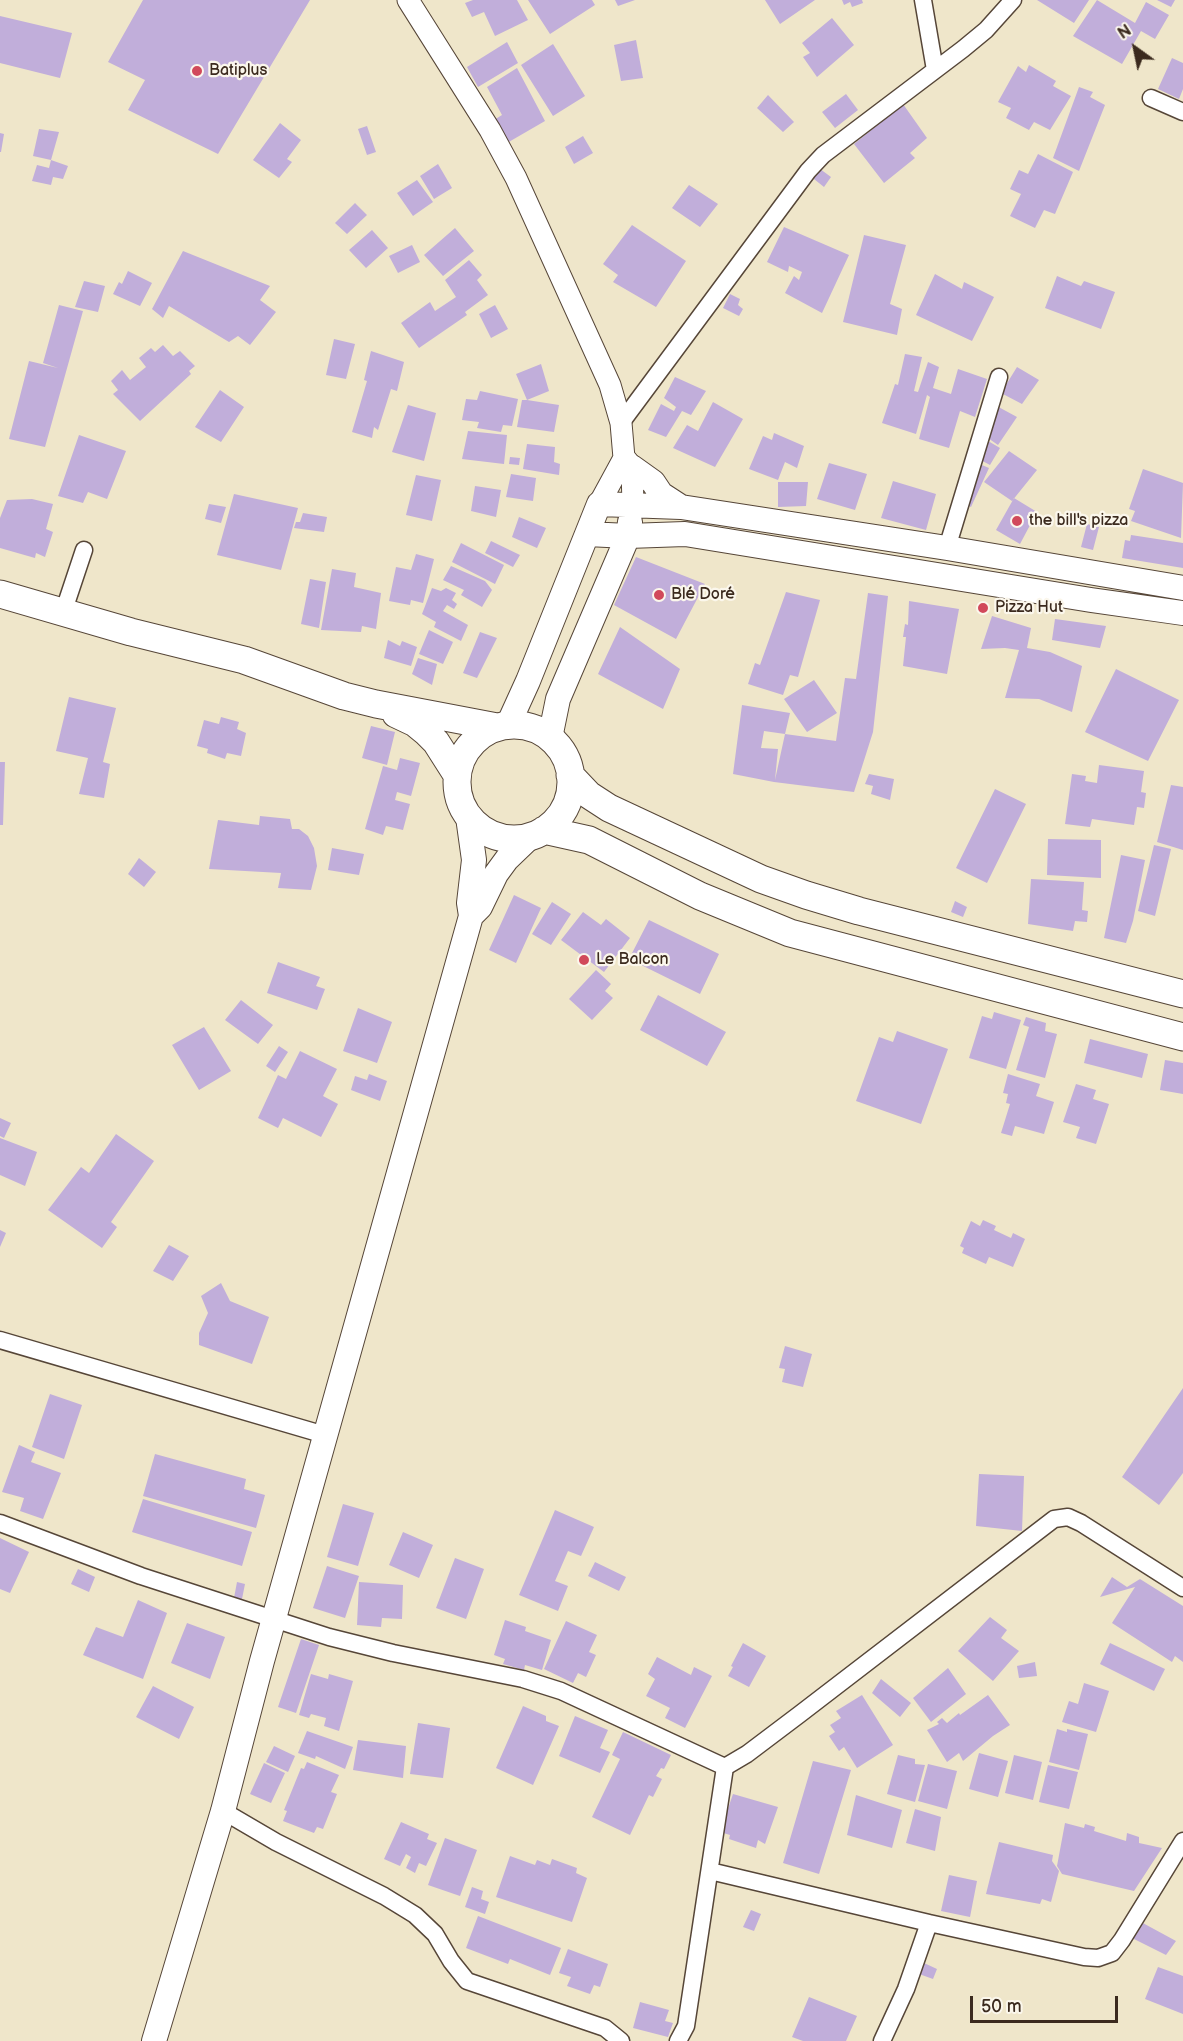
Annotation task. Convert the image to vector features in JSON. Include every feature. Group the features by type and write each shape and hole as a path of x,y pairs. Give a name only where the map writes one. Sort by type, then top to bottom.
{"main road":[{"path":"628,462 654,482 661,495 681,507"},
{"path":"154,2041 223,1811 324,1435 471,916 469,903 474,860 468,817 458,797 459,764 466,749 477,738 502,726 528,681 599,504 681,507 1183,588"},
{"path":"550,738 558,699 628,536 633,507"},
{"path":"587,534 628,536 685,534 1183,613"},
{"path":"0,594 131,632 244,660 344,696 376,704 502,726 530,727 550,738 564,754 570,775 571,788 562,812 507,859 496,874 480,907 471,916"},
{"path":"376,704 415,723 426,732 436,742 457,775"},
{"path":"570,775 589,795 609,808 761,879 881,917 1183,994"},
{"path":"468,817 481,829 496,837 514,839 537,833 589,840 700,896 790,933 1183,1037"}],"street":[{"path":"408,0 490,130 516,178 589,336 610,385 621,423 633,507"},
{"path":"923,0 935,70"},
{"path":"621,423 808,171 823,155 986,30 1013,0"},
{"path":"1151,98 1183,112"},
{"path":"946,548 999,377"},
{"path":"599,504 628,462"},
{"path":"63,613 84,550"},
{"path":"0,1340 324,1435"},
{"path":"725,1767 747,1754 801,1714 1054,1519 1068,1517 1081,1523 1183,1588"},
{"path":"0,1523 141,1576 360,1645 523,1679 561,1691 725,1767"},
{"path":"678,2041 687,2026 725,1767"},
{"path":"223,1811 276,1842 415,1914 435,1934 467,1981 604,2028 621,2041"},
{"path":"710,1871 1084,1958 1098,1958 1112,1953 1122,1940 1183,1841"},
{"path":"882,2041 906,1989 929,1923"}],"building":[{"name":"Batiplus","path":"143,0 310,0 218,154 128,110 145,80 108,62"},
{"path":"473,0 517,0 528,20 495,36 484,12 472,17 465,3"},
{"path":"528,0 592,0 595,5 550,34"},
{"path":"615,0 635,0 618,6"},
{"path":"765,0 815,0 780,24"},
{"path":"842,0 862,0 863,3 852,7 850,2 844,5"},
{"path":"1037,0 1089,0 1074,23"},
{"path":"1097,0 1135,23 1146,2 1169,15 1155,39 1141,31 1122,64 1073,36"},
{"path":"1157,0 1175,0 1171,7"},
{"path":"0,16 72,33 60,78 0,63"},
{"path":"832,18 854,45 817,77 803,57 810,53 802,43"},
{"path":"636,40 643,78 621,81 614,45"},
{"path":"507,42 518,63 478,87 467,67"},
{"path":"553,44 585,96 553,116 521,65"},
{"path":"1172,58 1183,63 1183,89 1179,99 1158,89"},
{"path":"1029,65 1056,81 1053,86 1071,96 1050,130 1034,122 1029,130 1006,118 1011,108 998,102 1018,66 1026,72"},
{"path":"517,68 545,121 507,143 494,120 502,115 487,87"},
{"path":"1079,87 1093,92 1090,97 1105,105 1079,171 1053,158"},
{"path":"846,94 858,110 835,128 822,112"},
{"path":"768,95 794,122 783,132 757,108"},
{"path":"903,104 927,138 910,153 915,158 884,183 854,144"},
{"path":"280,123 301,140 287,159 292,162 279,178 253,160"},
{"path":"367,126 376,152 367,155 358,129"},
{"path":"39,129 59,132 51,160 33,156"},
{"path":"0,133 4,134 1,152 0,152"},
{"path":"583,136 593,153 574,164 565,147"},
{"path":"1038,154 1073,172 1055,214 1044,210 1035,228 1010,216 1021,194 1010,189 1019,170 1028,174"},
{"path":"51,160 68,166 63,179 53,177 51,185 32,181 37,165 49,168"},
{"path":"438,164 452,188 434,199 420,176"},
{"path":"816,166 831,177 824,187 809,175"},
{"path":"417,180 433,202 413,216 397,193"},
{"path":"689,185 718,204 700,227 672,208"},
{"path":"355,203 367,215 347,234 335,223"},
{"path":"632,225 686,261 656,307 613,282 618,275 603,264"},
{"path":"784,227 849,255 822,313 785,293 794,276 799,280 802,272 789,266 788,272 767,262"},
{"path":"455,228 474,251 443,276 424,255"},
{"path":"372,230 388,248 366,268 349,250"},
{"path":"864,235 906,245 890,304 902,309 897,335 843,322"},
{"path":"412,245 420,262 398,273 389,256"},
{"path":"183,251 270,286 260,300 276,312 250,345 238,336 229,342 169,306 163,318 152,309"},
{"path":"469,260 482,275 477,280 488,295 465,312 467,315 419,348 401,323 430,302 435,311 456,297 445,280"},
{"path":"128,271 152,283 140,306 113,294 119,282 122,284"},
{"path":"935,274 962,289 964,282 994,297 972,341 916,315"},
{"path":"1057,276 1081,286 1084,281 1115,292 1101,329 1045,308"},
{"path":"84,281 105,286 98,312 75,307"},
{"path":"730,294 740,299 738,305 743,309 739,316 723,308"},
{"path":"59,305 83,311 45,447 9,439 29,361 58,368 43,363"},
{"path":"495,305 508,329 491,338 479,314"},
{"path":"334,339 355,344 346,379 326,375"},
{"path":"163,345 173,356 180,351 195,366 189,371 191,374 140,421 113,394 118,390 111,381 122,370 130,380 146,367 139,358 151,348 155,352"},
{"path":"371,351 404,362 397,391 391,389 378,430 374,427 372,438 352,432 367,381 364,380"},
{"path":"905,354 922,357 914,391 918,392 928,362 939,367 933,388 951,394 958,369 987,379 975,417 960,411 949,448 919,439 930,397 927,395 916,434 882,423 895,384 898,385"},
{"path":"541,364 549,391 527,400 516,374"},
{"path":"1017,367 1039,380 1022,404 1001,393"},
{"path":"675,377 706,391 691,415 682,411 666,437 648,430 661,404 674,411 676,407 664,398"},
{"path":"220,390 244,407 221,442 195,427"},
{"path":"480,391 518,399 512,426 503,425 501,432 477,428 479,422 462,420 466,399 477,400"},
{"path":"522,400 559,405 554,432 517,427"},
{"path":"713,402 743,419 715,467 673,448 687,425 698,431"},
{"path":"993,404 1017,417 998,445 985,436"},
{"path":"408,405 436,413 424,461 392,452"},
{"path":"468,431 507,435 504,464 462,459"},
{"path":"774,433 804,446 797,468 785,462 778,480 749,469 763,436 772,440"},
{"path":"79,435 126,451 107,499 88,492 83,503 58,496"},
{"path":"983,438 1000,448 990,465 973,456"},
{"path":"527,444 555,447 554,462 560,464 559,475 523,469"},
{"path":"1009,451 1037,470 1012,501 984,482"},
{"path":"510,457 520,458 519,465 509,464"},
{"path":"970,460 989,468 971,507 953,498"},
{"path":"829,463 867,474 855,510 817,499"},
{"path":"1143,469 1183,483 1181,538 1131,521 1135,511 1129,509"},
{"path":"511,474 536,478 533,501 506,497"},
{"path":"416,475 441,480 432,521 406,515"},
{"path":"893,481 936,494 926,530 881,518"},
{"path":"778,482 808,482 806,506 778,507"},
{"path":"475,486 501,490 496,517 471,511"},
{"path":"234,494 298,508 281,570 217,555"},
{"name":"the bill's pizza","path":"1014,498 1037,512 1020,544 996,530"},
{"path":"32,499 53,504 46,529 53,532 45,557 36,553 35,558 0,548 0,518 7,500"},
{"path":"209,504 226,507 221,523 205,519"},
{"path":"303,513 327,517 324,532 294,528 296,522 300,522"},
{"path":"519,517 546,528 537,548 512,537"},
{"path":"1087,524 1099,527 1093,550 1081,547"},
{"path":"1131,535 1183,543 1183,568 1122,558 1125,540 1130,541"},
{"path":"491,541 520,555 513,567 485,553"},
{"path":"461,543 504,565 495,584 452,562"},
{"path":"416,554 434,559 423,603 411,600 410,605 389,601 396,567 411,570"},
{"name":"Blé Doré","path":"636,557 705,584 676,639 614,605"},
{"path":"451,566 485,581 492,590 482,607 461,595 464,590 443,580"},
{"path":"332,569 356,573 354,587 381,593 376,629 362,626 361,632 321,630"},
{"path":"310,579 326,582 319,628 301,624"},
{"path":"432,588 441,591 446,588 456,593 452,600 457,604 454,609 447,605 443,611 468,625 461,641 434,627 436,622 422,614"},
{"path":"786,592 820,600 798,677 790,675 783,695 748,684 755,663 760,665"},
{"path":"868,593 888,596 873,732 854,792 774,782 733,774 742,705 790,713 785,734 836,741 845,678 856,679","holes":["764,731 785,734 775,780 778,749 761,748"]},
{"path":"909,601 959,609 947,674 903,666 906,637 903,637 905,624 908,625"},
{"path":"992,616 1031,628 1027,648 1050,652 1082,666 1072,712 1039,699 1005,698 1019,650 981,649"},
{"path":"1055,619 1106,626 1100,648 1052,640"},
{"path":"620,627 680,669 663,709 598,674"},
{"path":"429,630 453,642 443,664 419,654"},
{"path":"480,632 497,638 477,678 463,673"},
{"path":"388,640 400,646 402,641 417,647 411,666 384,658"},
{"path":"418,658 437,664 432,685 412,674"},
{"path":"1116,669 1179,700 1148,761 1085,732"},
{"path":"814,680 837,713 807,732 784,699"},
{"path":"69,697 116,708 103,762 110,764 104,798 79,794 88,758 56,751"},
{"path":"221,717 239,722 237,729 246,733 241,756 227,753 225,759 207,753 208,749 197,746 204,720 219,724"},
{"path":"371,726 395,732 387,765 362,758"},
{"path":"400,758 420,763 411,796 397,792 395,800 410,804 403,830 386,826 383,835 365,829 383,766 397,770"},
{"path":"0,762 5,762 3,825 0,825"},
{"path":"1099,765 1144,771 1141,792 1146,793 1144,808 1137,807 1134,825 1092,819 1090,827 1065,824 1072,774 1086,776 1085,781 1097,783"},
{"path":"869,774 894,779 890,800 871,794 873,786 865,784"},
{"path":"1171,785 1183,787 1183,850 1157,842"},
{"path":"995,789 1026,804 987,883 956,868"},
{"path":"260,816 290,819 292,829 299,829 308,836 314,848 317,866 311,890 278,888 281,873 209,869 218,820 259,825"},
{"path":"1048,839 1101,840 1101,878 1047,875"},
{"path":"1154,845 1171,849 1155,916 1138,911"},
{"path":"332,848 364,854 359,875 328,870"},
{"path":"1121,855 1145,860 1133,921 1126,943 1104,938"},
{"path":"139,858 156,872 144,887 128,874"},
{"path":"1031,879 1084,882 1082,910 1088,911 1087,922 1075,921 1073,931 1028,924"},
{"path":"514,895 541,908 516,963 489,950"},
{"path":"955,901 967,907 963,917 951,912"},
{"path":"552,902 571,914 551,945 532,934"},
{"path":"583,912 601,925 606,919 630,938 604,972 561,940"},
{"path":"649,920 719,954 700,994 629,959"},
{"path":"278,962 320,977 316,986 325,989 317,1010 267,993"},
{"path":"596,970 611,984 605,991 613,998 592,1020 569,999"},
{"path":"658,995 726,1032 707,1066 640,1030"},
{"path":"241,1000 273,1025 258,1044 225,1020"},
{"path":"358,1008 392,1022 377,1063 343,1051"},
{"path":"994,1012 1021,1020 1006,1069 969,1058 982,1016 992,1019"},
{"path":"1026,1017 1046,1023 1045,1031 1057,1034 1045,1078 1016,1070 1029,1027 1023,1025"},
{"path":"204,1027 231,1071 199,1090 172,1045"},
{"path":"897,1031 948,1049 921,1124 856,1101 879,1037 893,1042"},
{"path":"1090,1039 1148,1054 1142,1078 1084,1063"},
{"path":"279,1046 288,1052 275,1072 266,1066"},
{"path":"300,1051 337,1069 323,1096 338,1104 321,1137 283,1118 278,1128 258,1118 278,1075 286,1079"},
{"path":"1165,1060 1183,1063 1183,1094 1160,1090"},
{"path":"369,1074 387,1081 380,1101 351,1090 355,1076 367,1080"},
{"path":"1008,1074 1040,1084 1036,1096 1054,1102 1044,1134 1015,1126 1012,1136 1001,1133 1010,1104 1006,1103 1008,1094 1003,1093"},
{"path":"1076,1084 1096,1090 1093,1099 1109,1104 1096,1144 1076,1138 1080,1127 1063,1122"},
{"path":"0,1118 11,1123 4,1138 0,1136"},
{"path":"116,1134 154,1161 111,1222 117,1227 102,1248 48,1210 81,1167 89,1173"},
{"path":"0,1138 37,1152 25,1186 0,1175"},
{"path":"983,1220 996,1226 994,1230 1011,1238 1013,1233 1025,1239 1013,1267 989,1257 986,1264 962,1253 964,1248 960,1246 971,1221 980,1226"},
{"path":"0,1230 6,1233 0,1247"},
{"path":"169,1245 189,1256 173,1281 153,1271"},
{"path":"221,1283 230,1301 269,1317 252,1364 199,1345 199,1333 208,1313 201,1296"},
{"path":"785,1346 812,1354 803,1387 782,1382 785,1369 779,1368"},
{"path":"1183,1388 1183,1473 1159,1505 1122,1477"},
{"path":"50,1394 82,1405 64,1459 32,1447"},
{"path":"19,1445 35,1452 31,1462 61,1473 43,1519 20,1511 24,1498 2,1492"},
{"path":"155,1454 246,1479 244,1489 265,1495 256,1528 143,1496"},
{"path":"979,1474 1024,1476 1022,1531 976,1526"},
{"path":"143,1499 252,1532 242,1566 132,1532"},
{"path":"343,1504 374,1513 358,1566 327,1557"},
{"path":"555,1510 594,1527 581,1556 568,1551 555,1581 568,1586 558,1611 519,1595"},
{"path":"403,1532 433,1545 419,1578 389,1565"},
{"path":"0,1538 29,1552 10,1593 0,1589"},
{"path":"455,1558 484,1569 466,1619 436,1608"},
{"path":"595,1562 626,1577 619,1591 588,1576"},
{"path":"327,1566 359,1576 345,1618 313,1608"},
{"path":"78,1569 95,1577 89,1592 71,1584"},
{"path":"1112,1577 1127,1587 1140,1579 1183,1606 1183,1662 1175,1656 1172,1662 1112,1623 1135,1587 1100,1597"},
{"path":"237,1582 245,1584 242,1599 234,1598"},
{"path":"359,1582 403,1585 402,1619 382,1618 381,1627 357,1625"},
{"path":"138,1600 167,1613 143,1679 83,1655 96,1627 123,1637"},
{"path":"990,1617 1007,1630 1001,1638 1019,1651 993,1681 958,1651"},
{"path":"505,1620 526,1627 525,1631 551,1640 542,1670 525,1665 524,1670 503,1664 505,1659 494,1655"},
{"path":"566,1621 597,1635 589,1652 596,1655 586,1677 578,1673 573,1683 544,1669"},
{"path":"187,1623 225,1637 210,1679 171,1663"},
{"path":"301,1639 319,1645 296,1713 278,1707"},
{"path":"743,1643 766,1656 749,1687 728,1676"},
{"path":"1110,1643 1165,1669 1154,1691 1100,1664"},
{"path":"657,1657 691,1675 694,1667 712,1676 685,1728 665,1718 670,1708 646,1696 655,1679 648,1674"},
{"path":"1035,1662 1037,1676 1019,1678 1017,1666"},
{"path":"948,1668 966,1694 931,1722 913,1698"},
{"path":"311,1674 328,1679 329,1674 353,1681 339,1731 324,1726 326,1718 311,1714 309,1718 299,1715"},
{"path":"881,1679 911,1703 900,1717 872,1693"},
{"path":"1084,1683 1109,1691 1096,1732 1062,1722 1069,1701 1078,1704"},
{"path":"153,1686 194,1707 179,1739 136,1717"},
{"path":"862,1695 893,1745 857,1768 844,1747 839,1751 829,1736 835,1732 830,1725 841,1718 836,1711"},
{"path":"988,1695 1010,1725 963,1761 959,1753 947,1762 927,1730 939,1724 937,1722 942,1718 947,1723"},
{"path":"523,1706 546,1716 546,1721 559,1726 533,1785 496,1768"},
{"path":"575,1716 608,1730 600,1748 610,1752 600,1773 559,1756"},
{"path":"418,1723 450,1728 443,1778 410,1774"},
{"path":"1057,1729 1088,1734 1079,1770 1049,1762"},
{"path":"307,1731 353,1747 345,1769 316,1756 315,1759 298,1753"},
{"path":"623,1732 671,1755 664,1769 661,1768 656,1776 662,1779 653,1797 649,1795 630,1835 592,1817 620,1759 612,1755"},
{"path":"358,1740 406,1746 403,1778 353,1770"},
{"path":"274,1746 295,1756 288,1772 266,1762"},
{"path":"979,1753 1008,1761 998,1797 969,1789"},
{"path":"898,1755 915,1759 915,1764 925,1765 915,1802 887,1794"},
{"path":"1014,1755 1042,1762 1033,1800 1005,1793"},
{"path":"813,1761 851,1770 819,1874 783,1863"},
{"path":"307,1762 339,1775 331,1792 337,1794 323,1829 317,1827 314,1833 283,1821 287,1811 284,1810 301,1768 304,1769"},
{"path":"264,1763 285,1773 271,1803 250,1794"},
{"path":"928,1764 957,1771 947,1809 918,1801"},
{"path":"1048,1765 1078,1772 1069,1809 1039,1802"},
{"path":"733,1794 778,1807 765,1844 758,1840 756,1848 729,1839 730,1835 720,1832"},
{"path":"856,1795 902,1810 892,1848 847,1835"},
{"path":"915,1809 941,1817 935,1851 906,1843"},
{"path":"401,1822 429,1834 427,1839 437,1843 426,1866 419,1863 415,1873 406,1868 411,1857 406,1854 400,1866 384,1859"},
{"path":"1065,1823 1084,1828 1085,1824 1095,1827 1094,1831 1126,1841 1127,1833 1139,1837 1139,1843 1162,1848 1134,1891 1062,1874 1057,1866"},
{"path":"445,1838 477,1850 460,1896 428,1885"},
{"path":"999,1842 1053,1855 1052,1861 1059,1871 1051,1902 1042,1899 1040,1904 986,1894"},
{"path":"510,1856 535,1865 537,1860 550,1865 552,1859 577,1868 576,1873 587,1878 572,1922 496,1897"},
{"path":"949,1875 977,1881 970,1917 941,1911"},
{"path":"472,1887 483,1891 481,1899 489,1902 485,1914 465,1907"},
{"path":"751,1910 761,1914 754,1931 743,1927"},
{"path":"478,1916 561,1948 550,1975 510,1959 508,1964 466,1948"},
{"path":"1141,1922 1176,1941 1166,1955 1132,1938"},
{"path":"568,1949 608,1964 600,1987 594,1985 590,1994 567,1986 571,1977 559,1973"},
{"path":"924,1963 937,1969 933,1979 919,1974"},
{"path":"1158,1967 1183,1976 1183,2014 1145,1999"},
{"path":"809,1997 857,2016 846,2041 803,2041 792,2037"},
{"path":"640,2002 669,2010 665,2021 673,2023 668,2037 633,2028"}],"place":[{"name":"Batiplus","path":"197,71"},
{"name":"the bill's pizza","path":"1017,521"},
{"name":"Blé Doré","path":"659,595"},
{"name":"Pizza Hut","path":"983,608"},
{"name":"Le Balcon","path":"584,960"}]}
